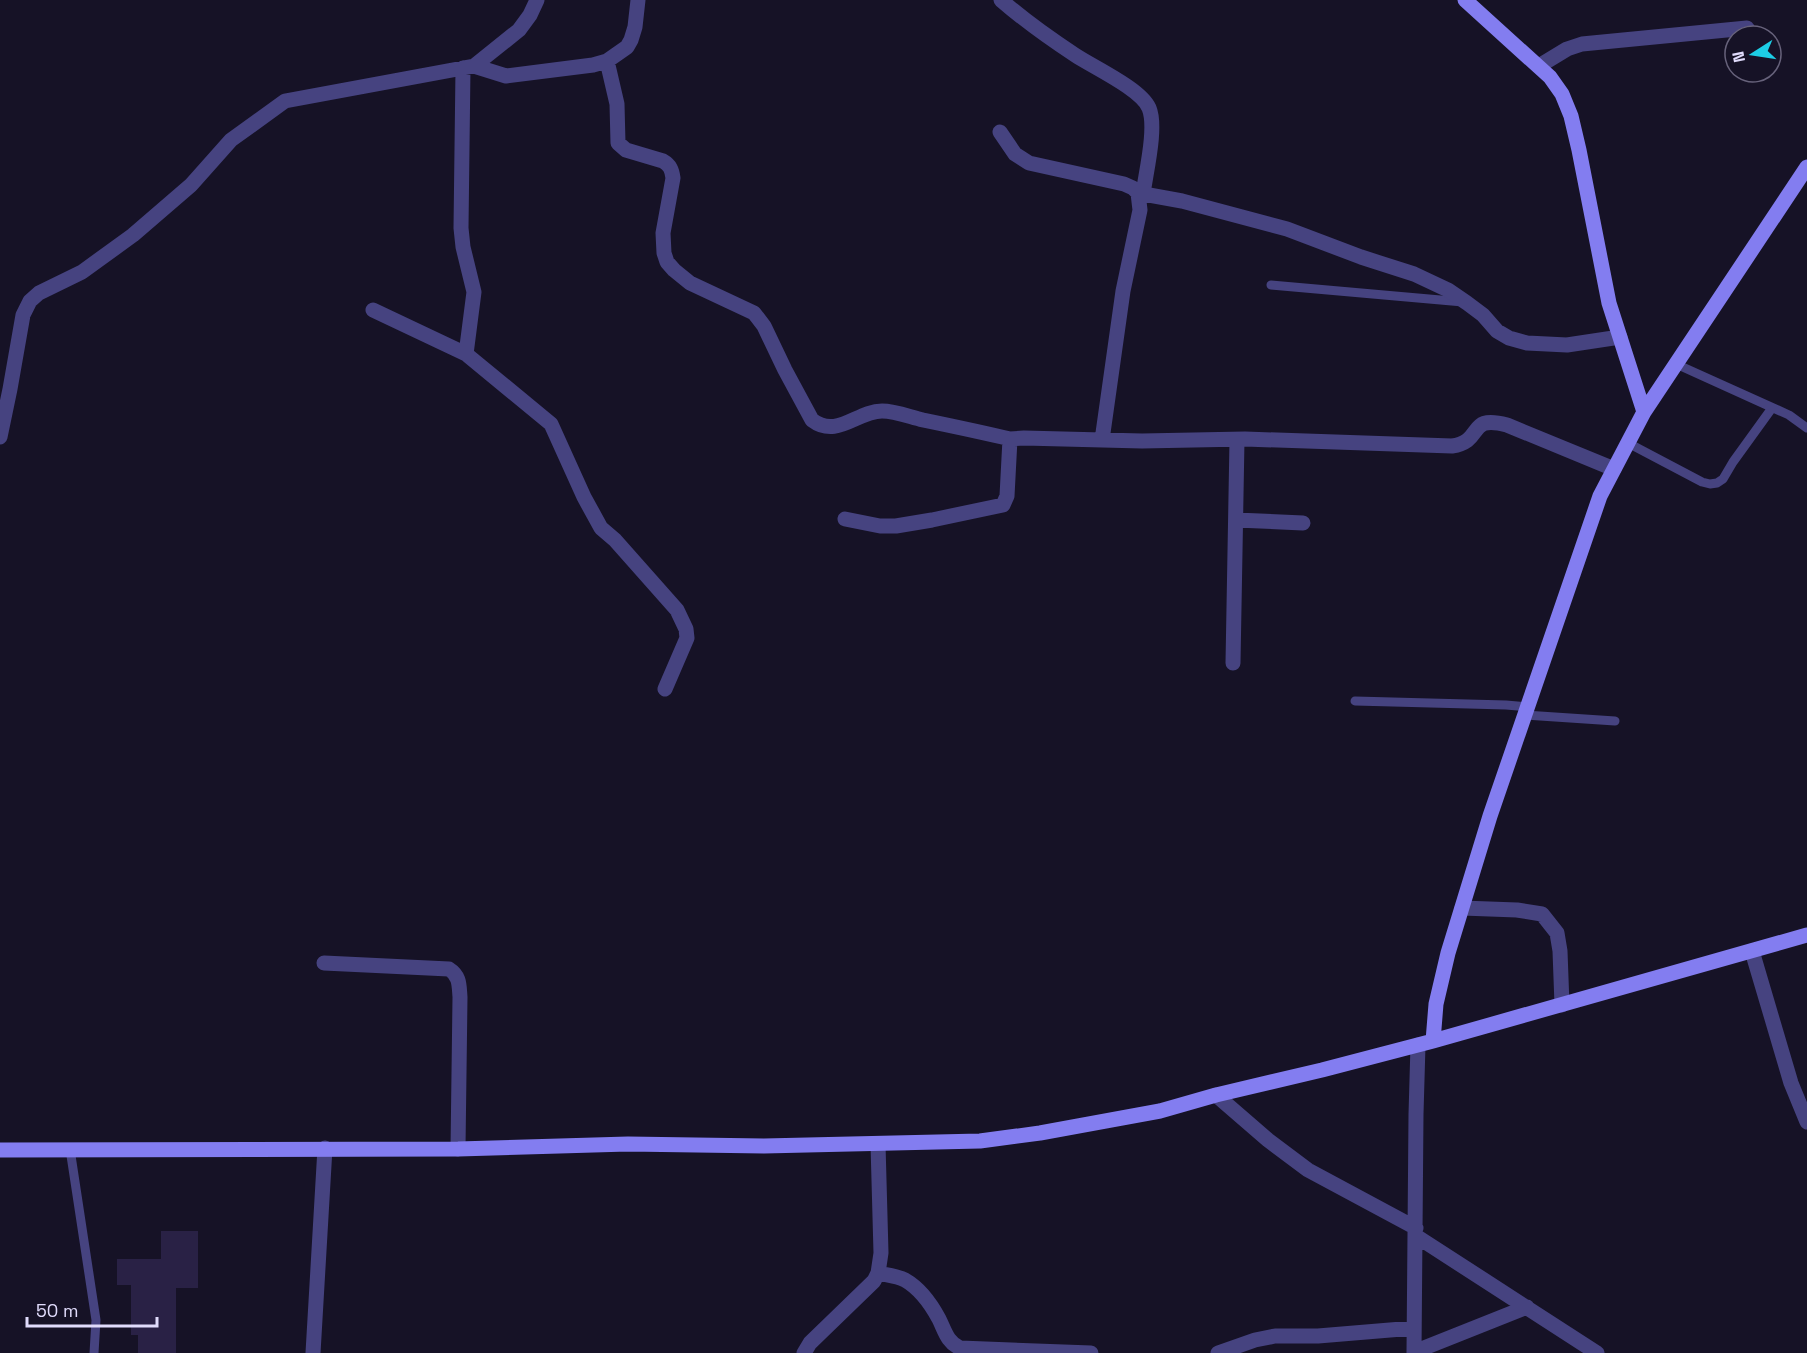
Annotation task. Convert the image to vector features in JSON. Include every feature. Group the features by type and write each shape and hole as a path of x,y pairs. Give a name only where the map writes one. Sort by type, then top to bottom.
{"main road":[{"path":"1465,0 1539,66 1562,94 1571,116 1579,150 1610,303 1644,412"},
{"path":"1426,1043 1441,982 1490,816 1600,496 1644,412 1807,167"},
{"path":"0,1150 458,1149 628,1144 764,1146 980,1141 1040,1133 1160,1111 1426,1043 1807,935"}],"street":[{"path":"468,67 519,30 537,0"},
{"path":"0,437 23,315 30,301 39,293 82,272 133,235 191,185 231,140 285,100 468,67 506,76 608,61 627,47 631,40 638,0"},
{"path":"1001,0 1075,56 1133,90 1144,99 1149,108 1152,129 1140,210 1124,291 1102,440"},
{"path":"1539,66 1567,49 1582,44 1723,30"},
{"path":"608,61 617,104 618,142 626,150 663,161 672,171 673,178 663,233 667,262 690,283 754,313 764,326 812,420 818,424 837,427 859,417 884,411 1010,439 1237,440 1452,446 1463,445 1480,425 1493,421 1614,469"},
{"path":"466,354 474,292 463,247 461,228 468,67"},
{"path":"1000,132 1015,154 1029,164 1124,184 1141,194 1192,203 1287,229 1414,274 1448,290 1483,315 1497,331 1509,338 1527,343 1567,345 1620,337"},
{"path":"373,310 466,354 551,424 584,497 601,528 615,540 677,610 686,629 687,638 665,689"},
{"path":"845,519 880,526 896,526 1003,505 1007,496 1010,439"},
{"path":"1233,663 1237,440"},
{"path":"1236,520 1303,523"},
{"path":"1462,908 1517,910 1542,914 1557,933 1562,1005"},
{"path":"1752,951 1791,1083 1807,1122"},
{"path":"324,963 449,969 455,973 459,980 460,997 458,1149"},
{"path":"1426,1043 1416,1114 1414,1353 1527,1307"},
{"path":"1216,1095 1268,1140 1308,1170 1416,1232 1597,1353"},
{"path":"804,1353 810,1343 874,1281 878,1273 880,1253 878,1144"},
{"path":"313,1353 325,1148"},
{"path":"878,1273 904,1279 915,1288 927,1300 948,1339 960,1348 1091,1353"},
{"path":"1218,1353 1255,1340 1275,1336 1317,1336 1414,1328"}],"lane":[{"path":"1271,285 1467,303"},
{"path":"1676,364 1789,415 1807,428"},
{"path":"1628,443 1702,482 1717,483 1726,475 1772,408"},
{"path":"1355,701 1506,705 1526,711 1615,721"},
{"path":"70,1149 96,1320 94,1353"}],"building":[{"path":"161,1231 198,1231 198,1288 176,1288 176,1353 138,1353 138,1335 131,1335 131,1285 117,1285 117,1259 161,1259"}]}
